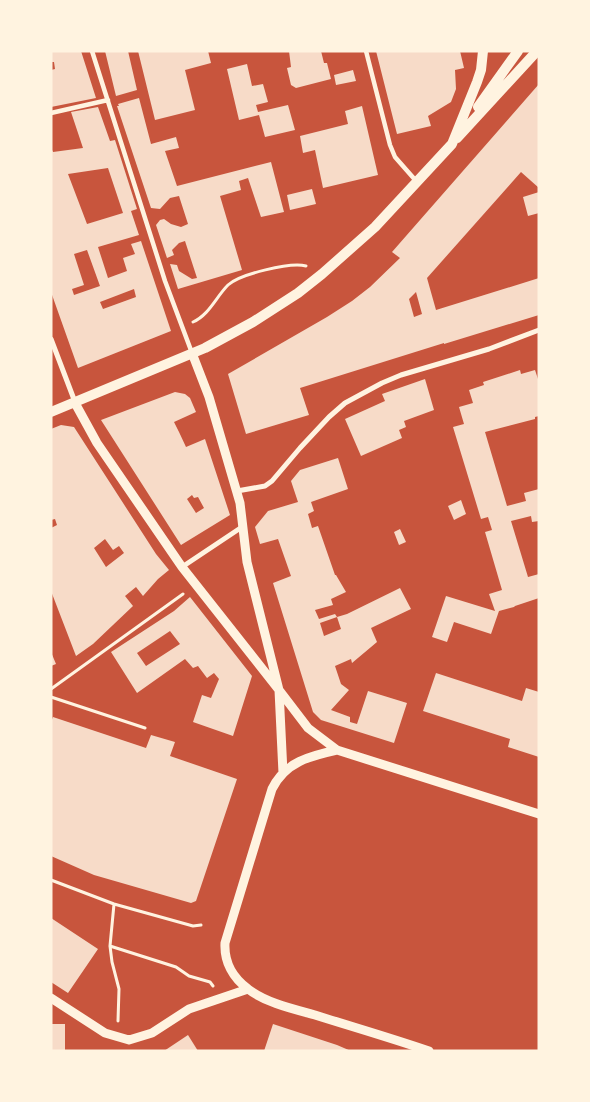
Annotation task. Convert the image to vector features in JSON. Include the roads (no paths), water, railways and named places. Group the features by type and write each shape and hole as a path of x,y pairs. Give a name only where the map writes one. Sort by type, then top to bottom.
{"main road":[{"path":"452,144 477,82 483,51"},
{"path":"452,144 518,51"},
{"path":"51,412 192,354 252,322 298,293 375,227 537,51"}],"street":[{"path":"92,51 165,282 203,378 237,491 247,562 279,690 282,773"},
{"path":"366,51 390,145 395,157 417,182"},
{"path":"51,113 108,100"},
{"path":"237,491 265,486 272,481 329,417 345,403 401,375 489,349 539,330"},
{"path":"51,339 75,402 97,443 182,567 308,728 337,750 539,814"},
{"path":"182,567 242,527"},
{"path":"337,750 304,758 282,773 272,789 225,943 226,960 238,980 248,990 260,996 279,1004 428,1051"},
{"path":"51,998 105,1033 129,1040 152,1033 189,1009 248,990"}]}
